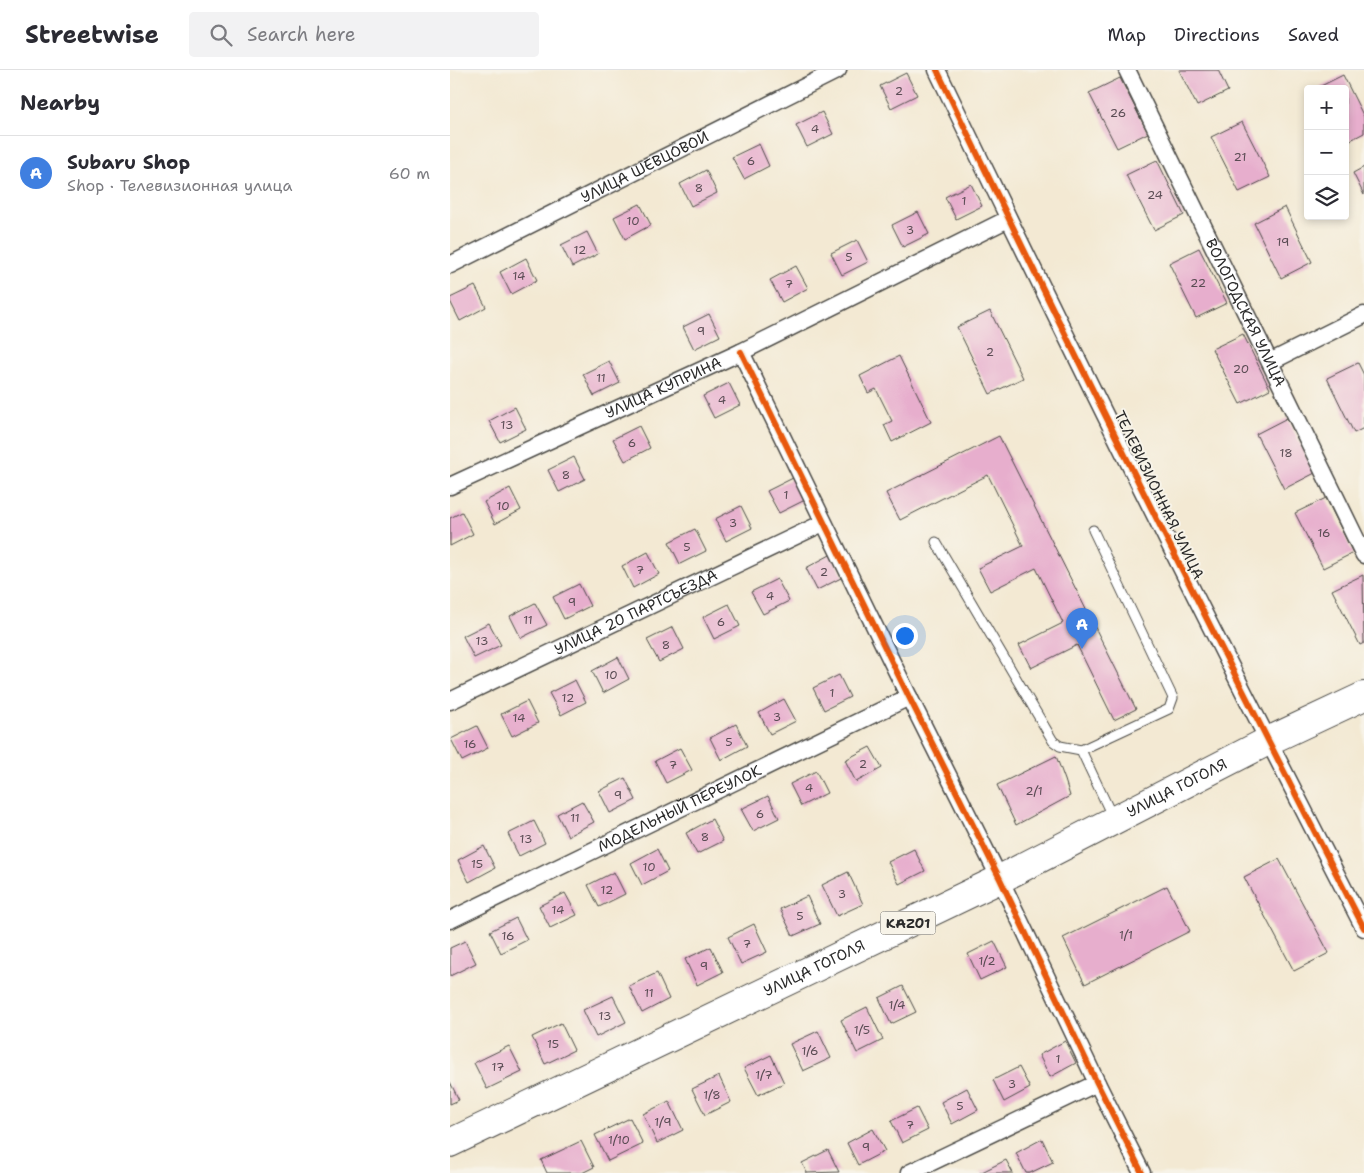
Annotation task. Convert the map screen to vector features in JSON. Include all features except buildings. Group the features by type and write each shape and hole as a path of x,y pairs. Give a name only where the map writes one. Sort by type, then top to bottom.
{"highway":[{"name":"УЛИЦА ГОГОЛЯ","path":"450,1143 1000,879 1268,742 1364,696"}],"street":[{"name":"УЛИЦА ШЕВЦОВОЙ","path":"450,265 838,70"},
{"name":"ТЕЛЕВИЗИОННАЯ УЛИЦА","path":"937,70 1008,219 1268,742 1364,928"},
{"name":"ВОЛОГОДСКАЯ УЛИЦА","path":"1127,70 1364,555"},
{"name":"УЛИЦА КУПРИНА","path":"450,486 741,352 1008,219"},
{"path":"1270,362 1364,315"},
{"path":"741,352 1142,1173"},
{"name":"УЛИЦА 20 ПАРТСЪЕЗДА","path":"450,701 823,523"},
{"name":"МОДЕЛЬНЫЙ ПЕРЕУЛОК","path":"450,920 909,697"},
{"path":"909,1173 1097,1083"}],"lane":[{"path":"936,542 1053,741 1060,746 1081,750 1169,709 1173,698 1092,530"},
{"path":"1081,750 1114,820"}],"cycle path":[{"path":"937,70 1041,286 1255,715 1364,928"},
{"path":"741,352 1142,1173"}],"place":[{"name":"Subaru Shop","path":"1082,649"}]}
